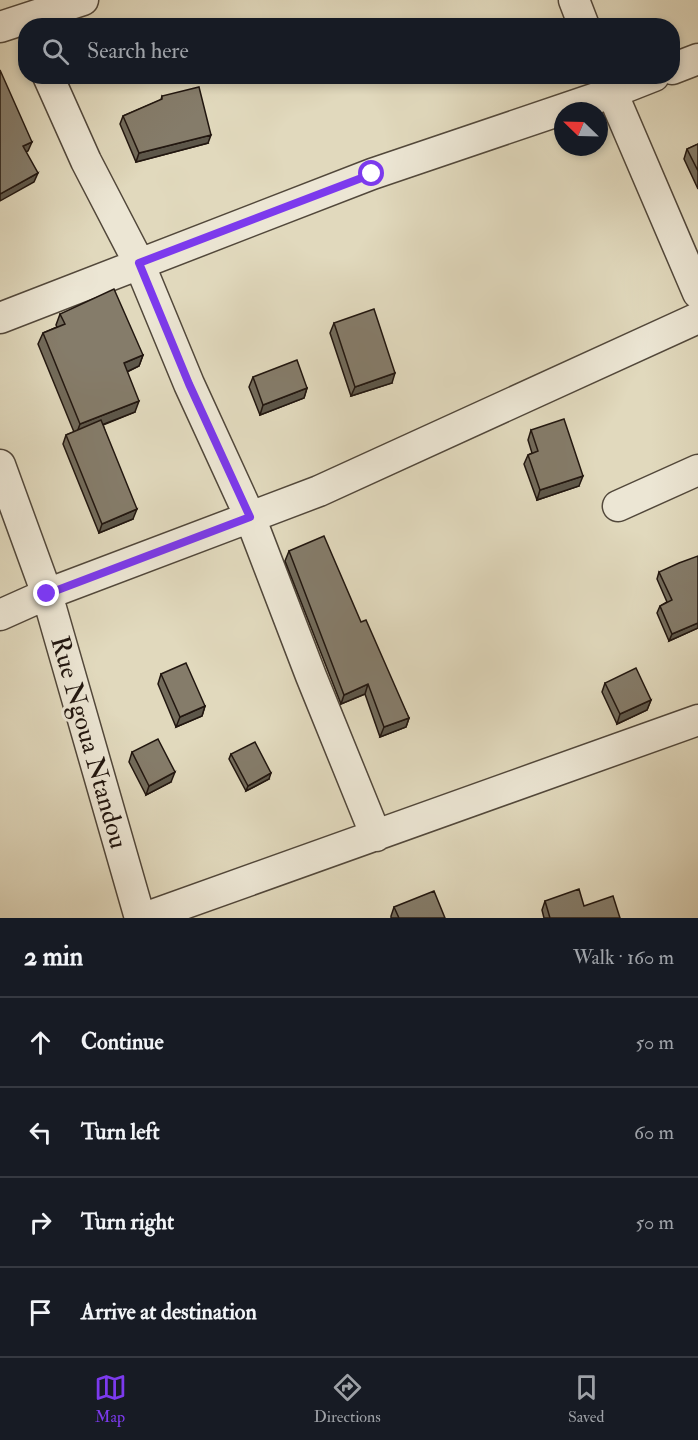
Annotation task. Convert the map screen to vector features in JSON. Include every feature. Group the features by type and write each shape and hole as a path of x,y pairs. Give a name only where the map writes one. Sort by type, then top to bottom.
{"street":[{"path":"19,18 83,0"},
{"path":"574,0 581,18"},
{"path":"680,66 698,59"},
{"path":"52,84 96,181 139,263 189,384 250,517 376,836"},
{"path":"0,318 608,85 698,293"},
{"path":"0,615 47,594 319,491 698,318"},
{"name":"Rue Ngoua Ntandou","path":"0,465 47,594 142,918"},
{"path":"618,506 698,470"},
{"path":"142,918 698,720"}],"building":[{"path":"0,70 32,142 23,146 38,173 0,194"},
{"path":"199,87 211,135 139,153 123,116 162,99 162,96"},
{"path":"698,144 698,171 687,149"},
{"path":"114,289 143,355 124,363 139,401 80,424 43,333 65,324 60,314"},
{"path":"374,309 395,373 355,387 334,323"},
{"path":"297,360 307,388 263,405 253,377"},
{"path":"564,419 583,476 540,490 528,455 538,451 531,430"},
{"path":"101,420 137,509 102,524 66,435"},
{"path":"324,536 361,622 366,620 409,718 384,727 368,684 344,695 289,551"},
{"path":"698,556 698,623 672,634 660,606 672,600 659,572"},
{"path":"186,663 205,706 180,717 161,674"},
{"path":"636,668 651,700 620,714 605,683"},
{"path":"158,739 175,772 149,786 132,752"},
{"path":"255,742 271,773 248,786 231,754"},
{"path":"579,889 584,906 613,896 620,918 550,918 545,901"},
{"path":"434,891 445,918 399,918 394,907"}],"route":[{"path":"47,594 250,517 189,384 139,263 372,174"}]}
